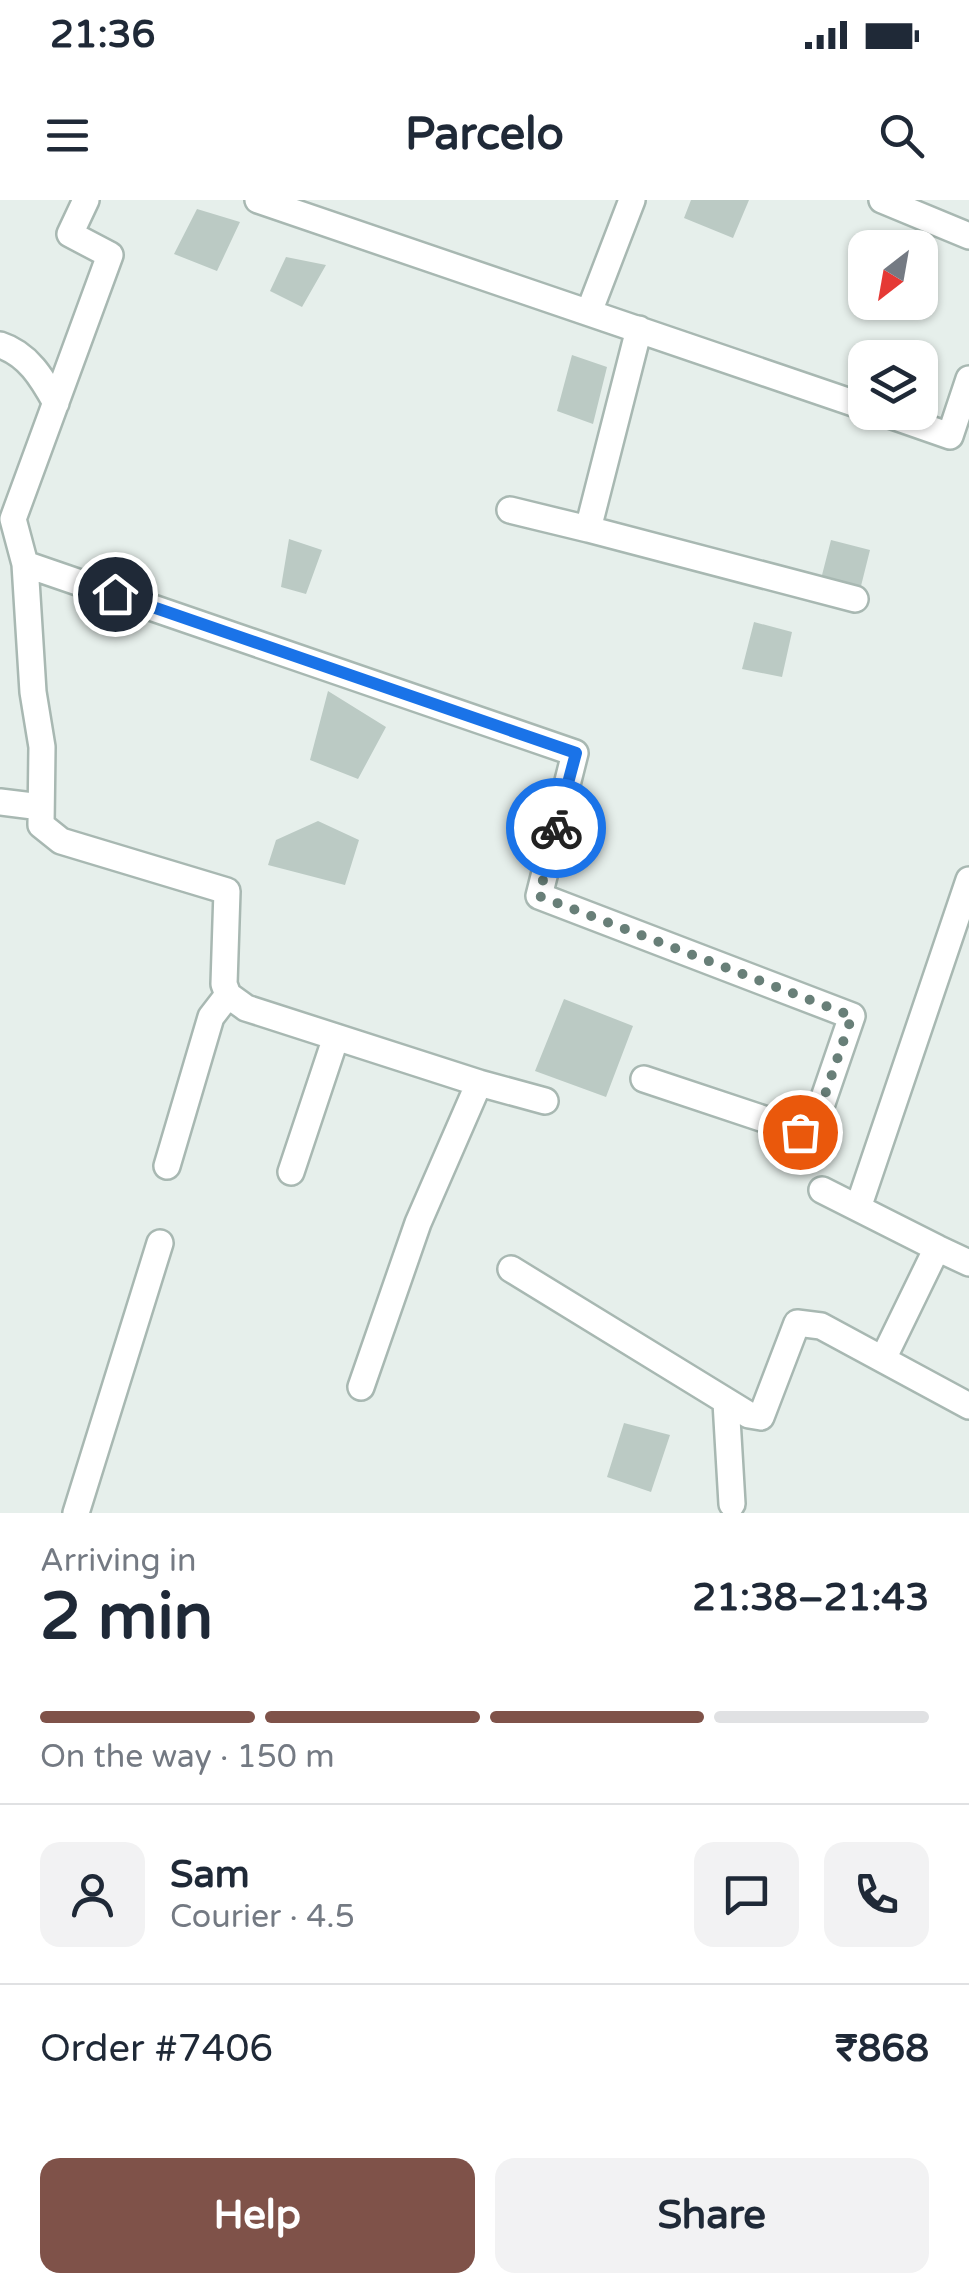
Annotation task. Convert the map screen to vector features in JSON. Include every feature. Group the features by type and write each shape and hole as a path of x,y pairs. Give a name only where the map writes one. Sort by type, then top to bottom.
{"street":[{"path":"86,200 70,234 110,255 56,403 7,517 24,564 33,692 42,747 41,825 61,841 227,892 224,984 228,995 246,1008 479,1083 545,1100"},
{"path":"258,200 848,401"},
{"path":"588,312 632,200"},
{"path":"882,200 969,236"},
{"path":"588,529 639,330"},
{"path":"0,345 14,350 38,372 56,403"},
{"path":"933,430 950,436 969,379"},
{"path":"510,510 855,599"},
{"path":"24,564 576,753 539,896 852,1016 817,1118 813,1126 800,1132 644,1078"},
{"path":"0,802 41,807"},
{"path":"858,1208 969,880"},
{"path":"167,1166 211,1017 228,995"},
{"path":"291,1172 336,1037"},
{"path":"361,1387 418,1223 479,1083"},
{"path":"822,1190 969,1264"},
{"path":"76,1513 160,1243"},
{"path":"883,1359 937,1248"},
{"path":"511,1269 726,1402 762,1417 797,1323 821,1326 969,1406"},
{"path":"726,1402 732,1504"}],"building":[{"path":"691,200 749,200 733,238 684,218"},
{"path":"197,209 240,222 217,271 174,254"},
{"path":"286,257 326,265 302,307 270,291"},
{"path":"572,355 607,367 593,424 557,411"},
{"path":"289,539 322,550 306,594 281,587"},
{"path":"831,540 870,550 861,586 821,579"},
{"path":"754,622 792,632 782,677 742,669"},
{"path":"328,691 386,727 358,779 310,760"},
{"path":"318,821 359,840 345,885 268,865 276,840"},
{"path":"564,999 633,1026 606,1097 535,1071"},
{"path":"624,1423 670,1435 651,1492 607,1477"}],"way so far":[{"path":"556,828 539,896 852,1016 817,1118 813,1126 800,1132"}],"route":[{"path":"115,594 576,753 556,828"}]}
